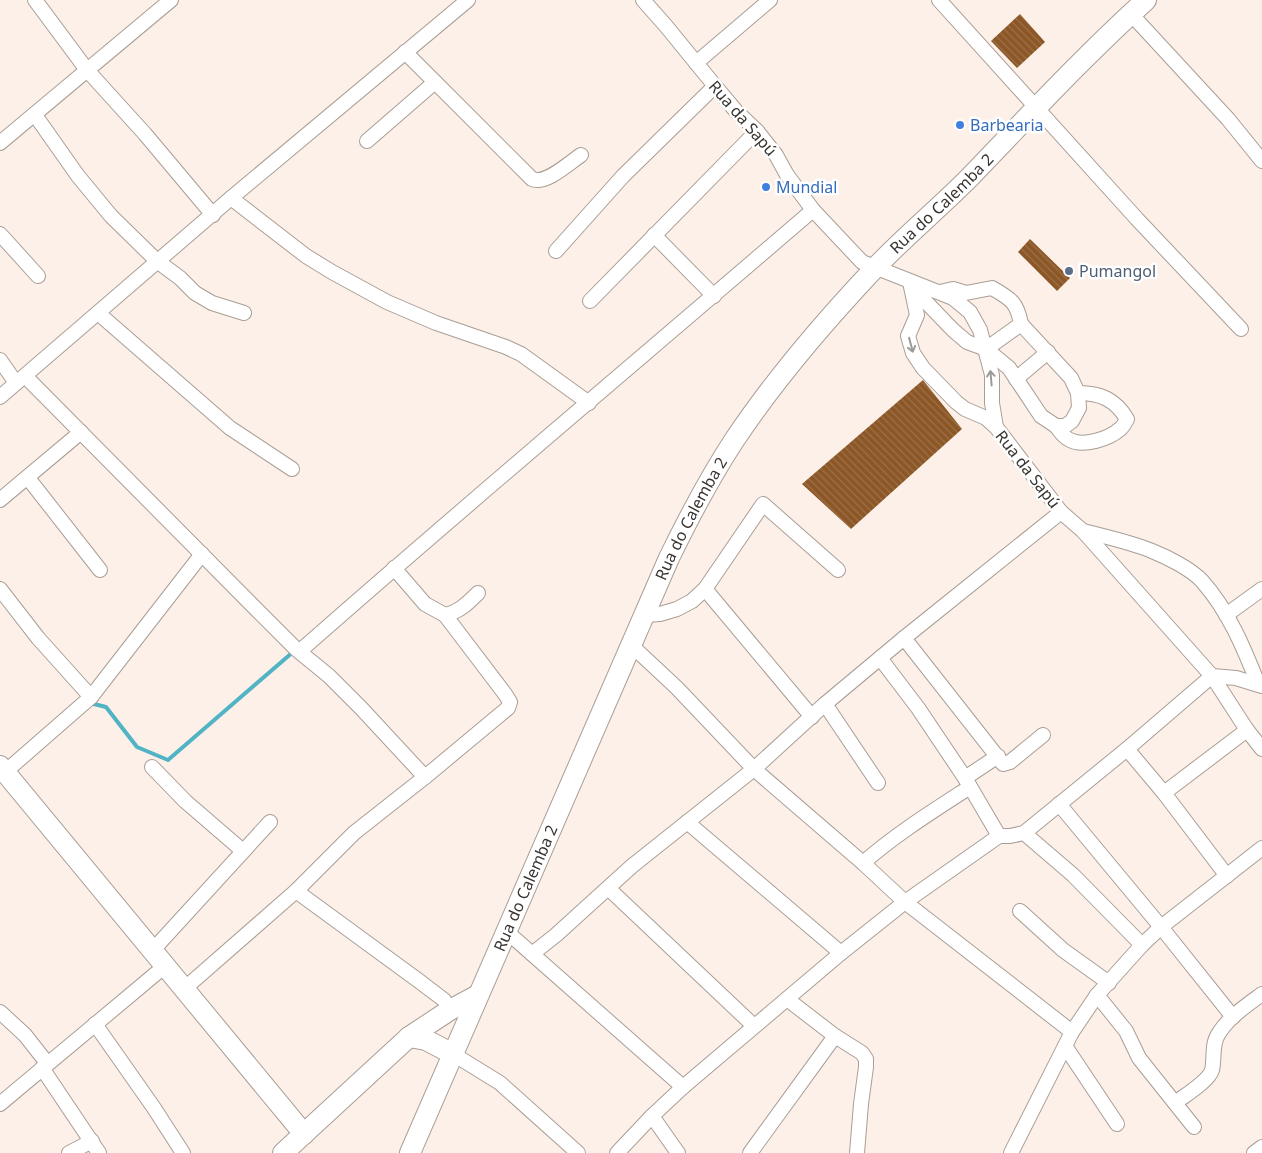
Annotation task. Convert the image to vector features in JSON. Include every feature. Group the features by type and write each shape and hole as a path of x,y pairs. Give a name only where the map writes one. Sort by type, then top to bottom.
{"main road":[{"name":"Rua do Calemba 2","path":"410,1153 644,615 696,503 735,439 778,379 875,268 966,180 1036,107 1140,4"},
{"path":"3,769 304,1134"},
{"path":"284,1153 409,1037 450,1010 478,995"},
{"path":"409,1037 426,1040 453,1054"}],"street":[{"path":"35,0 87,70 145,134 213,215"},
{"path":"0,142 35,115 171,0"},
{"path":"0,397 231,198 468,0"},
{"name":"Rua da Sapú","path":"643,0 736,111 757,130 813,210 862,262 910,282 931,298 953,298 970,312 980,330 992,375 992,403 996,427"},
{"path":"696,63 770,0"},
{"path":"939,0 1137,219 1241,329"},
{"path":"1140,4 1262,161"},
{"path":"406,52 532,179 537,181 545,179 581,155"},
{"path":"367,141 435,82"},
{"path":"556,251 623,176 715,86"},
{"path":"35,115 78,176 112,216 157,261 180,278 195,293 212,303 244,313"},
{"path":"590,301 757,130"},
{"path":"231,198 306,256 332,272 387,302 428,320 521,354 588,403"},
{"path":"300,651 394,568 813,210"},
{"path":"0,234 38,276"},
{"path":"654,235 714,296"},
{"path":"910,282 917,315"},
{"path":"917,315 931,298 953,289 966,292 992,288 1008,298 1019,309 1022,324 1071,378 1078,393 1079,408 1072,421 1065,426 1056,426"},
{"path":"931,298 968,342 986,349 1009,368 1041,416 1056,426 1070,441 1092,442 1113,434 1121,428 1127,419 1122,411 1102,395 1078,393"},
{"path":"98,313 230,428 292,469"},
{"name":"Rua da Sapú","path":"917,315 908,336 913,353 922,368 965,409 986,418 996,427 1061,512 1083,531 1212,676 1247,730 1262,749"},
{"path":"986,349 1022,324"},
{"path":"1016,379 1048,352"},
{"path":"0,360 81,432 300,651 329,676 361,708 425,777"},
{"path":"0,500 81,432"},
{"path":"28,478 100,570"},
{"path":"644,615 660,614 678,609 692,601 705,589 763,504 838,570"},
{"path":"532,954 687,822 754,769 880,658 1061,512"},
{"path":"1083,531 1153,551 1201,580 1226,615 1244,648 1260,685"},
{"path":"3,769 92,697 202,554"},
{"path":"184,990 296,891 354,833 508,708 510,702 445,615 425,604 394,568"},
{"path":"0,589 38,638 92,697"},
{"path":"705,589 812,718"},
{"path":"1226,615 1262,589"},
{"path":"445,615 460,610 478,593"},
{"path":"904,638 1003,764 1007,764 1043,735"},
{"path":"631,645 677,688 754,769 863,863 905,902 1072,1032"},
{"path":"880,658 918,708 967,782 999,836"},
{"path":"617,1153 683,1087 840,953 905,902 999,836 1024,833 1212,676 1236,678 1260,685"},
{"path":"826,704 878,783"},
{"path":"1164,793 1247,730"},
{"path":"1127,748 1227,876"},
{"path":"863,863 998,756"},
{"path":"152,767 185,801 243,851"},
{"path":"1059,804 1233,1017"},
{"path":"152,951 270,822"},
{"path":"687,822 840,953"},
{"path":"1024,833 1073,875 1142,945"},
{"path":"1011,1153 1072,1032 1097,995 1161,927 1262,848"},
{"path":"608,888 754,1026"},
{"path":"296,891 444,1000 450,1010"},
{"path":"1020,911 1063,950 1108,982"},
{"path":"506,931 683,1087"},
{"path":"0,1104 165,966"},
{"path":"1175,1103 1209,1076 1212,1069 1214,1044 1218,1033 1233,1017 1262,994"},
{"path":"1097,995 1126,1031 1139,1058 1194,1128"},
{"path":"787,999 835,1036 862,1053 866,1059 858,1153"},
{"path":"0,1012 25,1036 96,1147 69,1153"},
{"path":"95,1024 183,1153"},
{"path":"750,1153 835,1036"},
{"path":"1065,1046 1116,1124"},
{"path":"453,1054 500,1083 578,1153"},
{"path":"652,1116 678,1153"},
{"path":"1254,1153 1262,1148"}],"building":[{"path":"1020,14 1045,42 1017,68 991,41"},
{"path":"1030,239 1070,278 1057,291 1018,252"},
{"path":"923,380 962,429 851,529 802,484"}],"waterway":[{"path":"90,703 106,707 137,747 168,760 293,652"}],"place":[{"name":"Barbearia","path":"960,125"},
{"name":"Mundial","path":"766,187"},
{"name":"Pumangol","path":"1069,271"}]}
